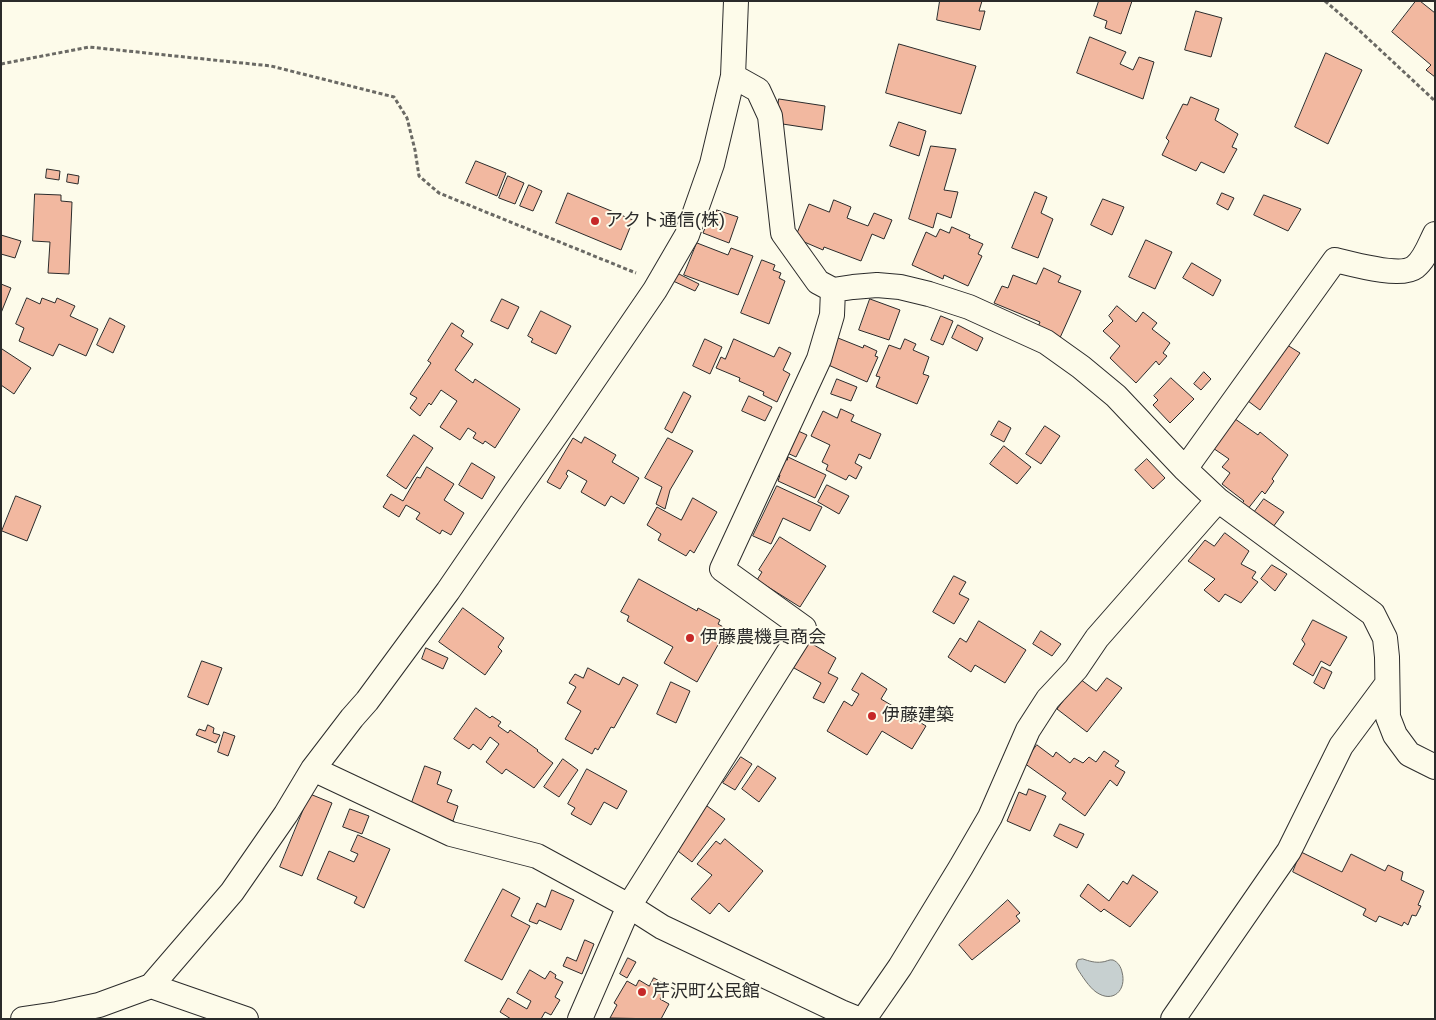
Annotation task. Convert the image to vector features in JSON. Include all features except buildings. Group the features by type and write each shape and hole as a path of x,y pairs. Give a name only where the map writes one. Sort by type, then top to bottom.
{"street":[{"path":"23,1019 99,1005 152,986 232,892 286,814 313,769 373,693 448,591 560,430 659,282 687,235 712,164 732,76 736,1"},
{"path":"732,76 758,90 770,116 783,232 818,282 833,290 853,286 877,285 900,287 929,294 969,307 1046,342 1081,367 1116,396 1218,500 1373,614 1385,638 1388,717 1395,735 1409,754 1435,767"},
{"path":"1185,468 1334,260 1400,272 1413,269 1423,259 1435,234"},
{"path":"580,1019 629,906 804,628 722,569 819,359 832,315 833,290"},
{"path":"864,1019 900,967 990,817 1028,730 1048,699 1076,669 1097,638 1218,500"},
{"path":"1173,1019 1289,851 1341,746 1387,684"},
{"path":"313,769 451,834 537,856 629,906 662,927 858,1019"},
{"path":"152,986 246,1019"}],"path":[{"path":"1324,1 1361,32 1435,101"},
{"path":"1,64 89,48 271,66 394,97 407,118 419,176 439,193 659,282"}],"shaded area":[{"path":"1083,959 1097,962 1112,960 1118,963 1122,970 1123,979 1117,993 1113,996 1102,995 1091,987 1077,968 1078,960"}],"place":[{"name":"アクト通信(株)","path":"595,221"},
{"name":"伊藤農機具商会","path":"690,638"},
{"name":"伊藤建築","path":"872,716"},
{"name":"芹沢町公民館","path":"642,992"}]}
